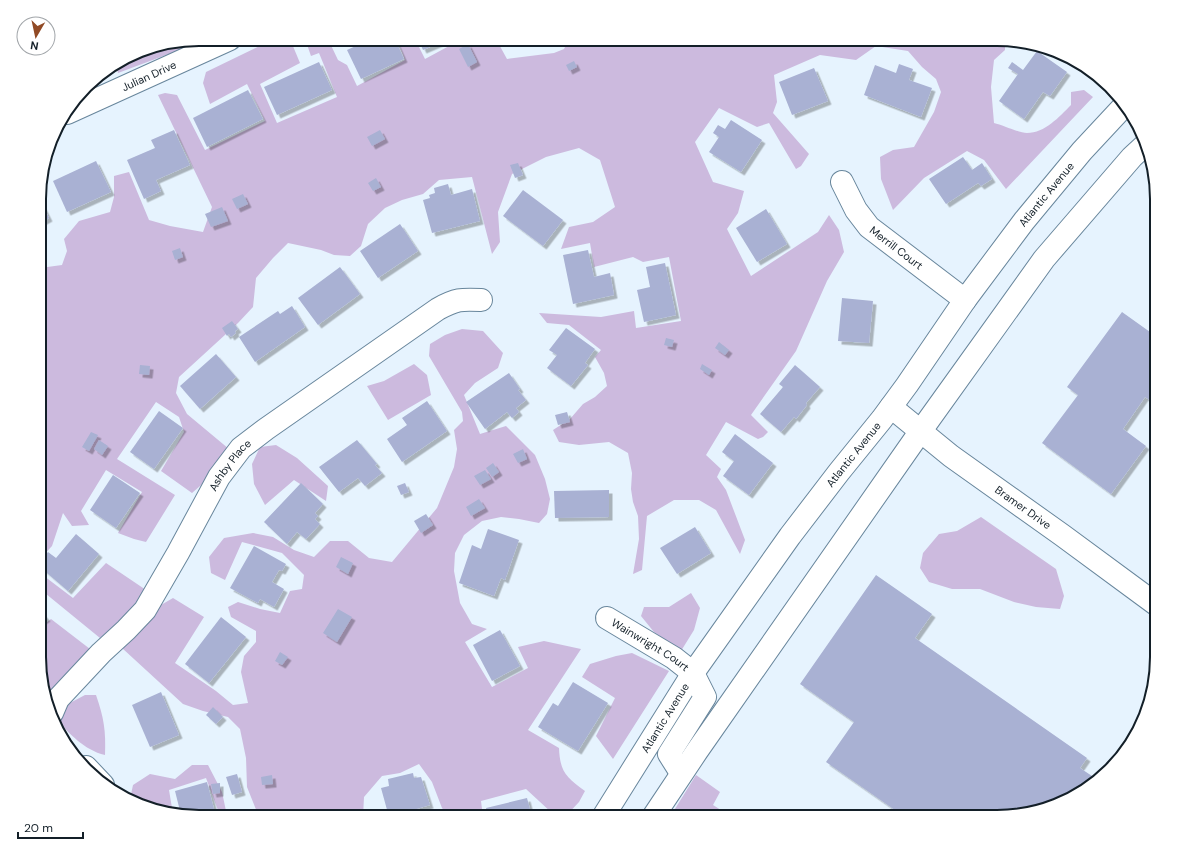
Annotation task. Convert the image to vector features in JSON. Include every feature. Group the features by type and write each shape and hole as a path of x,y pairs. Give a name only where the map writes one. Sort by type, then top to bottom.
{"main road":[{"name":"Julian Drive","path":"76,109 215,46"},
{"name":"Atlantic Avenue","path":"608,810 693,673 790,536 891,407 965,300 1024,220 1082,151 1121,110"},
{"path":"658,810 920,432 1044,259 1132,156 1141,148"},
{"name":"Merrill Court","path":"842,182 856,210 869,227 965,300"},
{"name":"Ashby Place","path":"54,707 58,699 101,653 145,610 219,477 241,448 438,309 453,301 481,300"},
{"name":"Bramer Drive","path":"891,407 951,456 1150,600"},
{"name":"Wainwright Court","path":"607,618 674,658 693,673"},
{"path":"682,773 670,754 705,697 693,673"}],"shaded area":[{"path":"190,46 118,73 117,70 122,66 150,54"},
{"path":"260,46 293,46 300,63 260,84 277,123 337,97 319,53 311,56 307,46 331,46 338,60 347,65 357,86 405,60 400,46 418,46 425,59 449,46 500,46 507,59 554,53 564,49 566,46 876,46 856,60 820,55 774,75 777,102 773,113 809,154 801,166 796,169 769,123 757,127 719,108 695,142 713,182 744,191 738,213 727,229 751,276 818,232 829,215 839,230 844,252 827,281 796,351 751,415 768,432 763,437 758,439 726,422 706,455 721,469 717,477 726,490 745,540 740,554 716,510 699,500 674,500 647,516 642,570 633,574 639,539 638,516 633,502 631,489 632,473 628,453 609,442 579,445 559,442 553,430 570,419 583,404 595,397 607,386 604,373 595,357 601,350 569,325 547,323 539,313 601,317 634,311 636,328 681,321 669,257 643,262 633,257 594,267 590,243 561,249 569,227 593,222 615,207 600,160 579,148 546,157 512,174 498,212 500,242 492,254 472,177 439,180 423,194 402,200 385,208 368,224 361,246 350,256 334,255 321,250 288,243 256,278 253,307 238,323 179,377 176,393 187,414 229,449 215,473 192,493 161,471 184,432 179,417 156,402 117,459 175,495 146,542 118,533 142,492 106,470 81,511 89,525 72,526 63,513 52,546 46,552 46,267 62,265 67,251 64,239 79,221 110,212 114,197 114,176 129,172 149,220 170,226 203,232 212,207 158,95 165,93 177,95 205,150 265,121 247,84 210,104 203,83 206,72"},
{"path":"876,46 1005,46 1005,50 994,60 991,87 994,123 1024,133 1040,130 1051,124 1071,105 1071,92 1084,90 1093,97 1006,189 984,160 967,151 924,178 893,210 881,179 880,157 893,150 914,147 934,112 941,92 936,79 922,67 908,51"},
{"path":"462,329 483,331 503,353 498,368 475,383 464,395 480,434 506,426 535,455 545,479 550,499 547,514 539,523 501,517 482,521 464,535 455,553 454,571 460,603 472,624 487,629 465,642 492,687 528,668 518,647 544,641 581,649 528,730 559,748 561,763 565,773 573,782 585,791 579,802 572,810 549,810 526,789 481,801 482,810 444,810 432,782 419,764 400,773 382,776 364,797 363,810 256,810 247,787 246,758 240,729 228,717 183,704 122,648 161,605 173,598 204,617 175,663 216,691 233,705 248,703 241,672 244,656 256,642 256,631 231,617 228,607 238,602 280,613 290,591 302,589 304,575 282,553 242,542 225,580 211,573 209,557 224,538 253,533 273,537 294,550 314,557 330,541 348,541 369,558 392,562 437,508 454,467 457,449 454,430 463,421 462,412 429,356 430,344 445,335"},
{"path":"414,364 427,375 431,395 388,420 367,386 384,381"},
{"path":"276,445 297,458 328,486 326,501 294,480 265,505 254,484 252,464 260,447"},
{"path":"981,517 1056,569 1064,596 1060,609 1036,607 1014,602 980,589 952,589 929,582 920,568 923,553 939,534 957,531"},
{"path":"106,563 146,590 134,611 100,638 46,594 46,578 73,598"},
{"path":"691,593 700,608 694,630 681,651 654,632 641,616 644,607 669,607"},
{"path":"51,619 90,649 50,693 46,667 46,623"},
{"path":"632,653 669,671 613,759 596,736 615,698 582,677 590,664"},
{"path":"85,695 96,695 104,725 105,755 97,753 84,745 62,725 58,715 68,704"},
{"path":"192,765 208,765 222,792 226,810 218,810 206,778 169,790 172,808 159,805 131,794 133,785 150,774 175,779"},
{"path":"696,775 720,792 713,805 721,810 674,810"}],"building":[{"path":"356,46 398,46 404,59 361,79 347,50"},
{"path":"421,46 432,46 423,50"},
{"path":"464,46 469,46 477,62 468,67 459,49"},
{"path":"1037,51 1067,72 1050,96 1043,92 1024,119 999,101 1018,74 1008,68 1012,62 1023,70"},
{"path":"574,61 577,67 569,71 566,65"},
{"path":"319,62 332,90 277,115 264,87"},
{"path":"899,64 913,69 909,80 932,88 921,117 864,95 875,65 896,73"},
{"path":"814,68 828,101 792,115 779,82"},
{"path":"248,90 263,119 207,147 193,118"},
{"path":"731,120 762,140 741,172 709,152 719,137 713,133 718,125 725,129"},
{"path":"174,130 190,165 156,180 161,191 144,199 127,160 155,148 151,140"},
{"path":"380,130 385,139 372,146 367,137"},
{"path":"963,157 972,170 982,163 992,179 981,186 978,183 946,204 929,179"},
{"path":"96,161 111,192 67,212 53,181"},
{"path":"518,163 523,175 515,178 510,165"},
{"path":"376,178 381,187 373,191 368,183"},
{"path":"448,184 451,195 472,189 480,221 432,233 423,200 430,198 429,195 435,193 434,188"},
{"path":"523,190 563,220 543,246 503,216"},
{"path":"243,194 248,204 237,209 232,199"},
{"path":"222,207 228,221 211,227 205,214"},
{"path":"766,209 787,244 757,262 736,228"},
{"path":"46,212 49,218 46,220"},
{"path":"400,224 418,251 378,278 360,251"},
{"path":"180,248 183,257 175,260 172,251"},
{"path":"588,250 594,277 610,273 614,295 573,304 563,255"},
{"path":"665,263 676,315 644,322 637,290 650,287 646,267"},
{"path":"340,267 360,294 318,325 298,298"},
{"path":"842,298 873,301 869,343 838,341"},
{"path":"292,306 305,327 255,362 239,337 278,311 280,314"},
{"path":"1122,312 1150,332 1150,400 1145,397 1123,429 1146,446 1111,494 1042,443 1078,395 1067,387"},
{"path":"232,321 238,329 231,337 229,334 227,336 222,328"},
{"path":"566,328 595,349 585,363 588,365 571,386 547,368 557,355 549,350"},
{"path":"666,338 674,340 672,347 664,345"},
{"path":"719,342 729,350 725,355 715,348"},
{"path":"216,354 236,377 200,409 180,386"},
{"path":"702,364 712,370 709,375 700,369"},
{"path":"140,365 150,366 149,375 139,374"},
{"path":"795,365 820,387 806,403 807,405 796,419 794,417 781,432 760,414 783,387 779,384"},
{"path":"509,373 520,389 518,390 526,400 516,408 519,412 512,418 507,412 485,429 466,402"},
{"path":"427,401 447,431 402,462 387,439 407,425 402,418"},
{"path":"159,411 183,428 154,469 130,452"},
{"path":"567,412 570,422 558,425 555,415"},
{"path":"91,432 98,435 89,451 82,447"},
{"path":"735,434 773,463 749,495 723,476 734,461 722,452"},
{"path":"99,440 108,446 102,455 94,449"},
{"path":"357,440 377,464 375,465 382,473 365,486 358,478 339,492 319,467"},
{"path":"523,449 527,459 518,463 513,454"},
{"path":"493,463 499,472 492,477 486,468"},
{"path":"485,470 491,479 480,485 474,476"},
{"path":"113,475 140,493 116,528 90,510"},
{"path":"301,483 323,504 315,513 318,516 315,519 320,524 306,539 297,532 287,544 264,522"},
{"path":"405,483 409,492 401,495 397,486"},
{"path":"609,490 609,517 555,518 554,491"},
{"path":"479,499 485,508 471,516 466,507"},
{"path":"426,514 433,525 421,533 414,521"},
{"path":"695,527 711,553 677,574 660,548"},
{"path":"488,529 519,540 505,580 501,578 494,596 459,583 472,545 481,549"},
{"path":"76,534 99,554 68,591 46,572 46,554 48,552 56,558"},
{"path":"254,546 286,564 282,571 279,570 272,582 284,589 274,607 260,599 258,603 230,588"},
{"path":"341,557 353,563 348,574 336,567"},
{"path":"876,575 932,614 915,638 1087,758 1080,768 1092,776 1074,790 1056,798 1037,805 1017,809 895,810 826,762 854,722 800,684"},
{"path":"338,609 352,617 337,642 323,633"},
{"path":"221,617 246,637 209,683 185,664"},
{"path":"500,630 520,666 492,681 473,645"},
{"path":"280,652 288,657 282,665 275,661"},
{"path":"573,682 608,703 578,751 538,727 553,703 558,706"},
{"path":"161,692 179,735 150,747 132,705"},
{"path":"213,707 223,717 216,724 206,715"},
{"path":"413,773 414,778 421,777 430,805 413,810 387,810 381,788 389,786 388,779"},
{"path":"237,774 242,792 232,795 226,777"},
{"path":"272,775 273,784 262,785 261,777"},
{"path":"207,782 214,810 180,809 175,791"},
{"path":"220,783 220,793 213,794 211,784"},
{"path":"527,798 530,810 487,810 486,808"}]}
